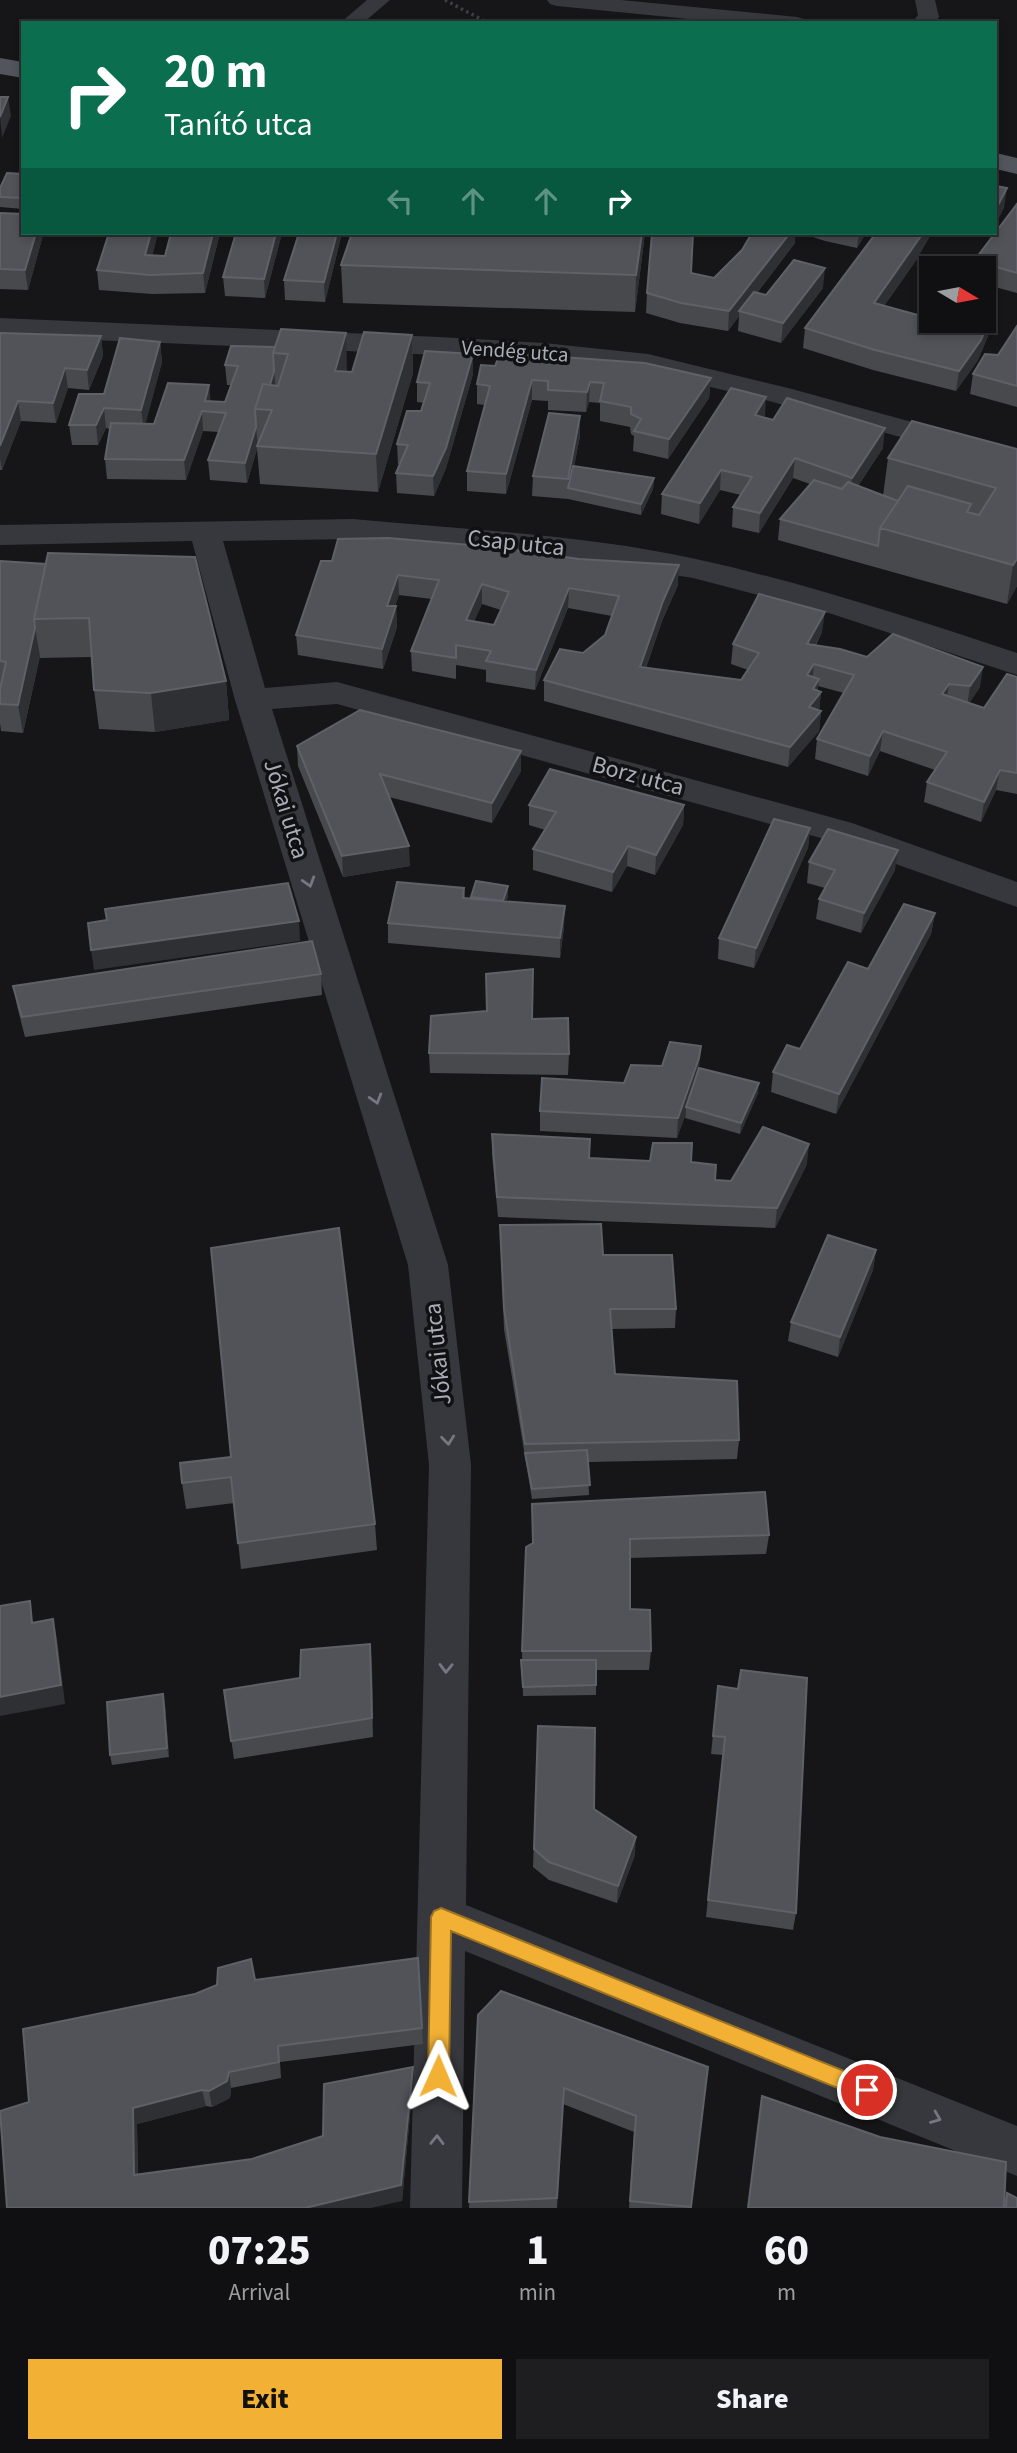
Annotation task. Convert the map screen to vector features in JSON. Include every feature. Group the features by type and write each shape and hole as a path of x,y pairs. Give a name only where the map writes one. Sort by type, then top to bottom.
{"main road":[{"path":"0,66 21,71"},
{"path":"0,74 21,71"},
{"path":"997,161 1017,166"}],"street":[{"name":"Vendég utca","path":"0,327 452,347 648,363 1017,460"},
{"name":"Csap utca","path":"0,535 353,528 574,548 694,568 844,607 1017,664"},
{"name":"Jókai utca","path":"205,533 252,700 428,1265 450,1465 436,2208"},
{"name":"Borz utca","path":"252,700 337,693 840,831 1017,895"},
{"path":"441,1917 1017,2151"}],"lane":[{"path":"557,0 776,21"},
{"path":"924,21 929,17 925,0"},
{"path":"352,21 373,2 385,21"}],"path":[{"path":"445,0 484,21"}],"building":[{"path":"0,97 8,97 0,117"},
{"path":"7,173 21,174 21,198 0,197 0,188"},
{"path":"997,186 1007,188 997,207"},
{"path":"1017,204 1017,273 996,267 996,256 978,256 994,235 997,235 997,231"},
{"path":"0,213 21,214 21,235 35,235 25,270 0,269"},
{"path":"108,235 150,235 145,255 165,256 170,235 212,235 203,273 150,275 97,270"},
{"path":"235,235 275,235 264,279 223,277"},
{"path":"298,235 336,235 324,282 284,280"},
{"path":"351,235 642,235 636,275 341,265"},
{"path":"652,235 693,235 691,273 714,278 742,250 751,235 788,235 729,311 681,303 647,293"},
{"path":"875,235 922,235 874,303 919,315 919,333 984,333 959,371 875,350 805,328"},
{"path":"794,260 825,268 783,323 739,311 754,292 766,295"},
{"path":"1017,326 1017,386 973,374 985,354 998,355"},
{"path":"281,329 346,333 335,371 352,372 364,332 412,335 376,454 257,446 272,410 255,409 263,384 278,386 288,354 273,353"},
{"path":"0,333 101,336 87,370 65,368 53,403 18,401 0,446"},
{"path":"120,338 160,342 141,410 104,408 96,425 69,425 79,394 104,394"},
{"path":"231,346 275,347 274,371 270,385 263,384 255,409 256,427 245,463 208,460 226,413 202,411 184,460 105,459 111,423 154,424 168,383 209,385 205,401 225,402 238,366 225,365"},
{"path":"425,351 473,354 446,448 433,476 396,473 408,445 397,444 407,411 421,411 430,383 417,382"},
{"path":"534,355 645,363 711,378 669,439 634,431 641,419 631,414 631,407 600,401 604,383 590,382 587,392 548,390 548,381 532,380 506,474 467,471 490,386 477,384 481,365 495,366 499,356"},
{"path":"731,388 766,397 755,415 773,420 787,398 885,428 852,478 795,458 760,513 733,507 752,477 721,470 700,503 662,494"},
{"path":"549,413 580,416 568,479 533,476"},
{"path":"912,421 1017,449 1017,559 1013,565 880,528 908,486 971,504 967,512 979,515 996,488 888,458"},
{"path":"573,466 654,478 641,504 568,488"},
{"path":"814,480 842,489 848,482 898,501 880,528 878,546 780,519"},
{"path":"388,538 494,547 579,559 679,565 640,667 741,680 759,653 733,644 759,594 825,612 807,644 840,649 867,657 893,634 983,667 970,686 949,684 942,694 984,708 1007,674 1017,677 1017,773 1000,770 984,802 927,782 947,752 883,731 870,756 817,739 854,675 814,664 807,675 819,679 813,689 821,692 809,707 821,711 790,747 544,680 560,649 583,653 605,635 619,596 569,588 536,670 486,661 491,651 456,645 456,658 411,651 439,580 398,575 387,606 396,606 382,649 296,635 321,561 332,561 338,539","holes":["482,584 509,592 494,625 466,620"]},
{"path":"48,553 195,557 226,681 151,693 94,690 89,618 34,619"},
{"path":"0,561 46,564 18,705 0,704 0,689 6,662 0,661"},
{"path":"360,710 521,751 492,803 380,774 409,846 342,856 297,746"},
{"path":"550,769 684,805 656,855 628,846 613,872 533,849 556,812 529,805"},
{"path":"774,819 810,828 756,948 719,938"},
{"path":"828,829 898,850 864,913 819,899 835,870 809,862"},
{"path":"476,881 508,886 503,901 471,897"},
{"path":"397,882 464,888 463,898 565,906 560,938 388,923"},
{"path":"288,883 299,921 91,950 88,923 107,920 105,909"},
{"path":"904,904 935,913 839,1094 773,1072 787,1045 800,1049 848,962 868,969"},
{"path":"312,941 321,974 22,1017 13,986"},
{"path":"533,969 532,1019 568,1018 569,1054 429,1053 431,1016 487,1011 486,974"},
{"path":"670,1042 701,1046 678,1118 540,1111 542,1078 624,1083 631,1065 662,1066"},
{"path":"699,1068 759,1083 741,1123 686,1107"},
{"path":"763,1127 809,1144 777,1208 497,1197 492,1134 590,1139 589,1158 650,1161 653,1143 692,1143 691,1162 716,1165 715,1180 731,1181"},
{"path":"601,1224 603,1255 672,1255 676,1309 610,1309 615,1374 737,1381 739,1440 525,1444 504,1309 500,1225"},
{"path":"339,1228 375,1524 238,1543 231,1477 182,1483 180,1463 231,1457 211,1248"},
{"path":"828,1235 876,1250 840,1337 791,1322"},
{"path":"587,1450 590,1485 532,1489 525,1453"},
{"path":"765,1492 769,1535 630,1539 630,1609 650,1610 651,1651 522,1651 526,1547 533,1543 532,1504"},
{"path":"30,1601 32,1623 53,1619 61,1685 0,1697 0,1606"},
{"path":"370,1644 372,1718 231,1741 224,1690 300,1678 301,1650"},
{"path":"521,1660 596,1660 596,1685 523,1687"},
{"path":"741,1670 807,1678 796,1913 708,1900 725,1737 713,1736 718,1686 738,1689"},
{"path":"163,1694 167,1748 110,1755 107,1702"},
{"path":"538,1726 595,1728 594,1809 636,1837 618,1886 549,1862 534,1849"},
{"path":"418,1958 422,2028 278,2046 279,2062 229,2072 227,2081 209,2091 202,2090 133,2108 134,2175 252,2159 323,2136 324,2084 413,2067 401,2185 305,2208 7,2208 0,2111 29,2102 23,2029 195,1994 217,1985 218,1968 251,1959 255,1980"},
{"path":"501,1991 708,2067 691,2207 630,2201 636,2116 564,2088 557,2198 469,2202 478,2015"},
{"path":"762,2096 880,2137 1006,2162 1004,2208 748,2208"},
{"path":"1007,2193 1017,2198 1017,2208 1006,2208"}],"route":[{"path":"438,2076 441,1917 867,2090"}]}
